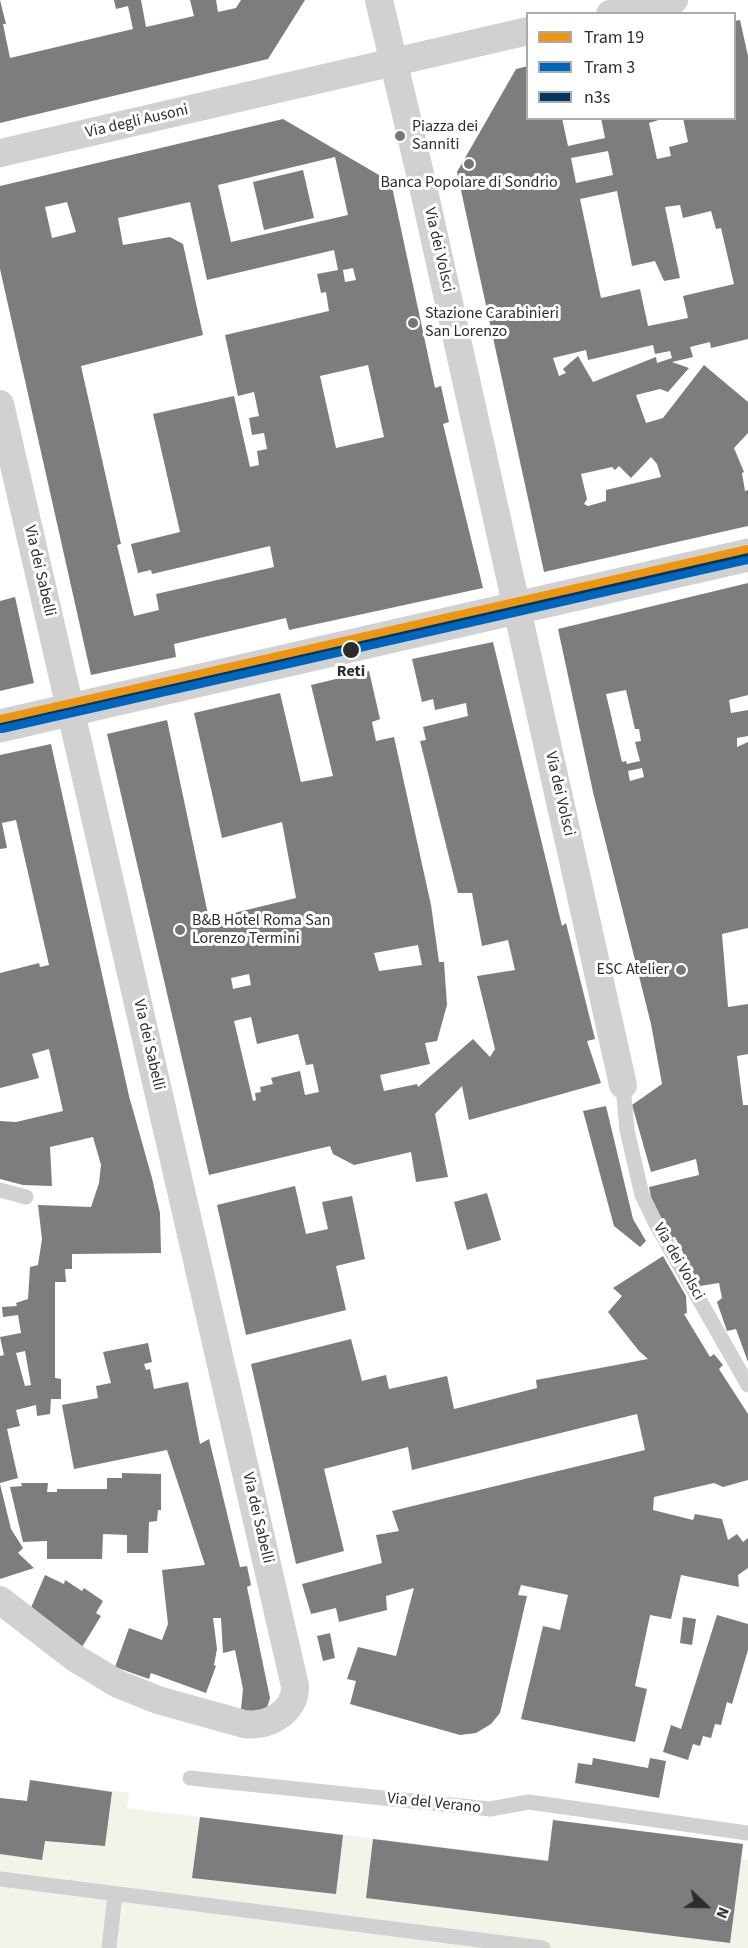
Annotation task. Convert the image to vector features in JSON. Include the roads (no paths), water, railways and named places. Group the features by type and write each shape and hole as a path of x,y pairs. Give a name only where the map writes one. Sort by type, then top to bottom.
{"street":[{"path":"379,0 393,61 521,32"},
{"path":"619,12 674,0"},
{"name":"Via degli Ausoni","path":"0,153 393,61"},
{"name":"Via dei Volsci","path":"393,61 518,608 623,1085"},
{"name":"Via dei Sabelli","path":"0,404 296,1686 293,1698 276,1719 257,1725 244,1725 158,1700 96,1673 0,1600"},
{"path":"0,726 748,555"}],"lane":[{"name":"Via dei Volsci","path":"623,1085 627,1130 642,1195 656,1224 748,1385"},
{"path":"0,1190 26,1197"},
{"name":"Via del Verano","path":"190,1778 490,1809 529,1802 748,1833"},
{"path":"0,1879 465,1943 543,1948"},
{"path":"109,1948 115,1894"}],"tram line":[{"name":"19","path":"0,719 748,549"},
{"name":"3","path":"2,729 748,560"}],"place":[{"name":"Piazza dei Sanniti","path":"400,136"},
{"name":"Banca Popolare di Sondrio","path":"469,164"},
{"name":"Stazione Carabinieri San Lorenzo","path":"413,323"},
{"name":"Reti","path":"351,650"},
{"name":"B&B Hotel Roma San Lorenzo Termini","path":"180,930"},
{"name":"ESC Atelier","path":"681,970"}]}
